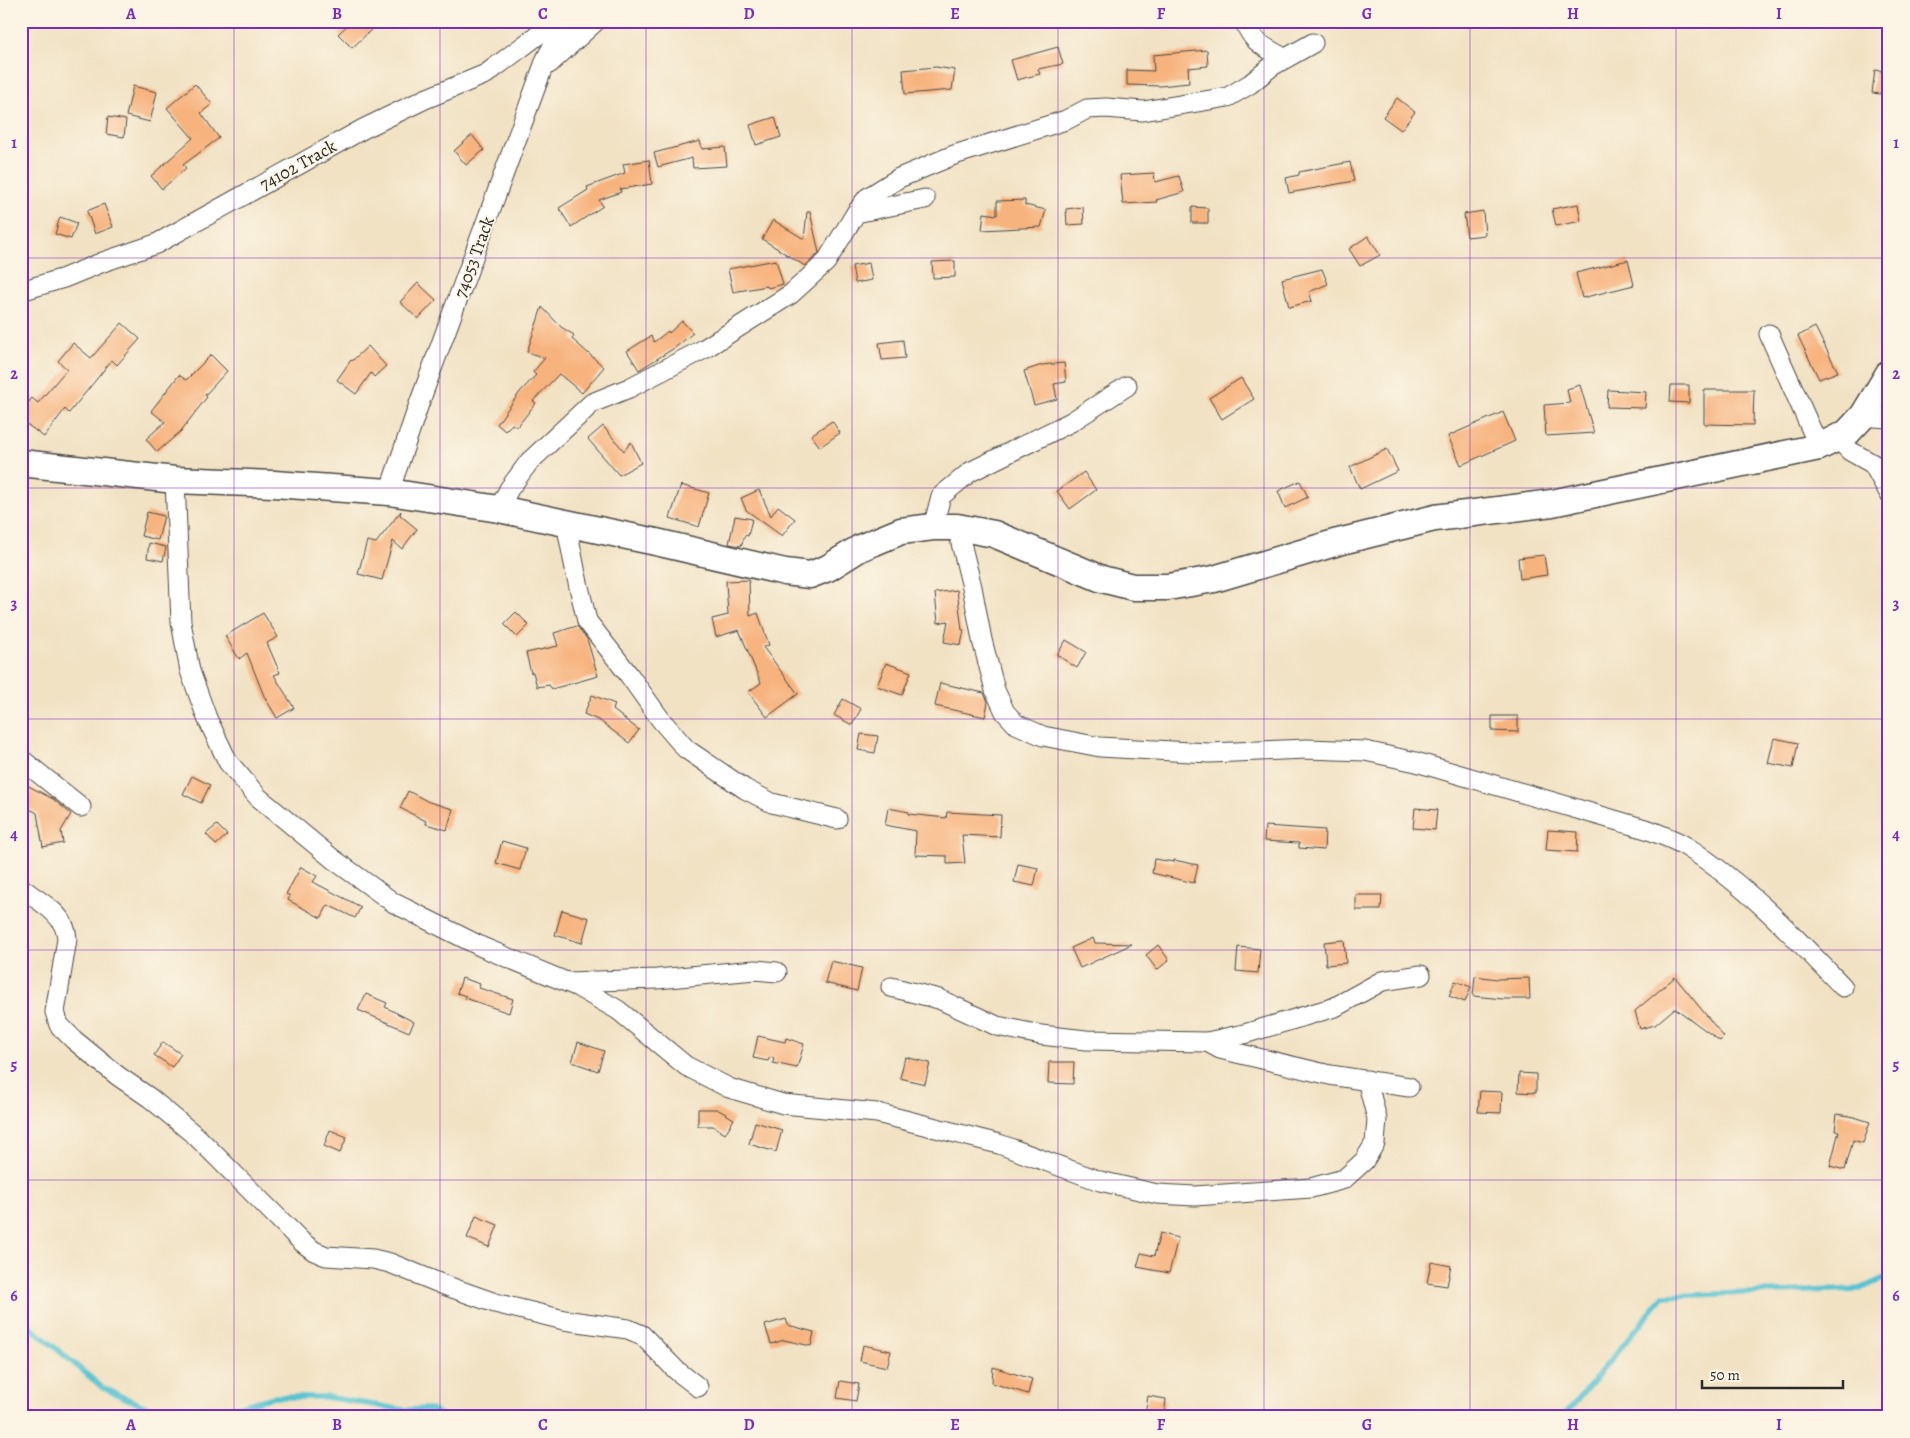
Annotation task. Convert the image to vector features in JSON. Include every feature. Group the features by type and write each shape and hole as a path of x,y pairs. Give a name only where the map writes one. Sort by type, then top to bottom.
{"street":[{"path":"543,70 596,21"},
{"path":"1244,21 1247,30 1258,45 1285,59"},
{"name":"74053 Track","path":"389,492 419,404 546,59 565,23"},
{"name":"74102 Track","path":"21,291 64,278 156,244 362,129 425,99 486,74 546,29 565,23"},
{"path":"499,509 509,489 529,462 592,403 629,388 704,349 791,294 826,262 856,213 868,198 899,178 954,155 1066,120 1087,109 1106,108 1143,111 1228,97 1285,59 1313,43"},
{"path":"856,213 925,199"},
{"path":"1769,334 1828,443 1850,451 1882,470 1889,492"},
{"path":"21,463 175,480 274,484 389,492 499,509 656,542 785,572 810,575 828,568 860,548 901,531 945,526 994,534 1102,579 1134,587 1168,587 1214,578 1338,542 1435,518 1552,503 1779,456 1828,443 1847,433 1863,416 1889,373"},
{"path":"1127,386 1071,422 970,472 941,496 945,526 972,587 982,640 995,690 1005,712 1016,724 1043,736 1100,747 1209,753 1307,749 1365,751 1416,762 1649,830 1686,846 1732,880 1782,924 1843,987"},
{"path":"1863,416 1887,418 1889,416"},
{"path":"175,480 181,622 190,671 207,718 228,762 258,797 333,859 394,903 482,947 564,982 618,1010 686,1066 729,1088 783,1104 877,1113 999,1144 1100,1180 1157,1194 1195,1196 1311,1188 1344,1180 1364,1161 1375,1143 1377,1119 1367,1080"},
{"path":"566,523 587,622 629,675 661,720 686,749 745,789 772,803 837,820"},
{"path":"21,759 81,807"},
{"path":"21,888 58,915 67,931 55,1012 59,1025 74,1040 118,1076 150,1098 197,1137 302,1242 314,1251 326,1256 373,1259 390,1263 495,1303 564,1320 628,1329 642,1335 676,1370 698,1387"},
{"path":"564,982 657,978 755,970 777,972"},
{"path":"891,987 939,999 997,1026 1041,1035 1086,1040 1207,1042 1244,1034 1327,1010 1382,981 1422,976"},
{"path":"1207,1042 1220,1049 1330,1075 1408,1087"}],"building":[{"path":"352,21 363,21 371,30 352,48 338,34"},
{"path":"1058,47 1063,64 1038,69 1040,74 1017,80 1011,60"},
{"path":"1207,50 1208,66 1188,68 1189,83 1160,86 1127,85 1127,70 1154,71 1153,55"},
{"path":"936,67 955,70 952,90 905,94 903,70"},
{"path":"1875,70 1889,72 1889,95 1872,93"},
{"path":"195,84 212,104 201,113 219,138 183,165 186,168 162,189 151,176 193,138 167,108"},
{"path":"133,86 157,92 150,122 126,116"},
{"path":"1397,98 1415,112 1401,130 1383,117"},
{"path":"108,117 126,120 124,137 106,134"},
{"path":"775,117 781,137 756,145 750,125"},
{"path":"472,135 484,150 466,165 454,151"},
{"path":"700,141 702,149 725,147 727,166 693,168 692,158 658,167 654,153"},
{"path":"649,160 652,184 620,189 621,192 599,200 603,206 571,227 559,208 588,190 587,187 625,173 623,164"},
{"path":"1350,162 1354,181 1289,193 1286,178 1299,175 1299,172"},
{"path":"1154,173 1155,182 1179,176 1184,192 1156,200 1157,202 1123,204 1120,175"},
{"path":"1025,200 1025,205 1046,210 1041,227 982,230 984,213 997,215 997,201"},
{"path":"104,204 113,227 95,234 87,211"},
{"path":"1578,204 1581,221 1556,226 1552,209"},
{"path":"1083,207 1084,224 1067,225 1066,209"},
{"path":"1192,207 1208,208 1208,223 1192,223"},
{"path":"1483,211 1485,235 1467,237 1464,214"},
{"path":"807,212 810,212 819,253 805,266 762,239 773,220 804,239"},
{"path":"60,217 77,223 71,239 55,234"},
{"path":"1368,236 1380,255 1360,266 1349,249"},
{"path":"776,260 783,284 768,288 767,286 733,292 728,269"},
{"path":"1628,260 1634,285 1582,298 1576,273"},
{"path":"955,261 955,277 933,278 932,262"},
{"path":"869,263 872,280 855,283 852,266"},
{"path":"1322,269 1328,284 1309,292 1312,301 1289,307 1282,279"},
{"path":"418,283 436,300 418,319 400,302"},
{"path":"542,307 561,327 574,335 572,339 604,367 582,393 559,374 533,401 536,403 517,427 512,424 505,431 497,424 520,392 536,375 533,372 545,358 527,352"},
{"path":"682,321 693,333 676,347 639,370 627,351 651,336 654,342 668,331 669,333"},
{"path":"122,323 140,339 117,365 112,360 69,413 65,409 44,437 21,420 21,411 32,398 38,403 67,369 58,361 73,343 91,358"},
{"path":"1815,327 1838,372 1819,379 1798,336"},
{"path":"903,340 905,358 882,360 879,343"},
{"path":"368,346 386,366 374,377 371,373 356,394 337,380 351,360"},
{"path":"211,355 227,371 205,395 207,397 181,431 157,452 146,439 165,422 151,411 179,375 186,380"},
{"path":"1064,363 1066,382 1054,384 1057,399 1034,405 1024,371 1042,365"},
{"path":"1241,378 1254,399 1222,419 1209,398"},
{"path":"1580,385 1594,433 1546,436 1544,405 1570,403 1567,389"},
{"path":"1671,385 1689,385 1689,403 1670,402"},
{"path":"1608,390 1646,392 1645,408 1607,407"},
{"path":"1704,390 1754,390 1753,425 1704,424"},
{"path":"1503,412 1515,441 1461,465 1448,436"},
{"path":"832,421 840,433 820,447 811,435"},
{"path":"603,426 624,451 631,442 641,463 619,475 588,439"},
{"path":"1387,449 1398,471 1360,489 1350,467"},
{"path":"1084,472 1096,490 1070,509 1057,491"},
{"path":"1300,481 1308,497 1285,508 1278,491"},
{"path":"681,485 709,493 699,527 670,518"},
{"path":"759,490 771,516 778,506 795,519 782,536 746,510 741,498"},
{"path":"401,511 400,515 417,529 402,549 393,541 382,580 358,574 367,541 376,543"},
{"path":"147,512 164,516 158,540 141,536"},
{"path":"735,516 752,519 748,536 745,535 741,546 729,544"},
{"path":"149,543 166,547 163,561 147,558"},
{"path":"1544,555 1547,575 1520,579 1518,558"},
{"path":"749,580 750,616 758,613 769,645 763,647 798,694 767,717 748,692 761,683 739,630 716,637 712,619 728,615 726,581"},
{"path":"957,590 962,630 964,630 961,645 944,642 948,621 938,623 935,593"},
{"path":"516,612 529,625 517,637 504,624"},
{"path":"263,613 278,637 267,643 280,673 274,675 294,708 277,718 264,696 247,653 239,659 225,636"},
{"path":"577,626 587,639 598,676 552,689 549,685 537,687 526,653 558,646 554,633"},
{"path":"1066,640 1086,652 1077,668 1057,655"},
{"path":"886,663 911,672 902,695 877,686"},
{"path":"940,683 984,693 988,702 985,717 935,706"},
{"path":"592,695 615,704 613,710 639,730 629,743 600,721 584,714"},
{"path":"843,699 861,709 852,725 834,715"},
{"path":"1492,716 1518,716 1518,732 1492,731"},
{"path":"861,734 878,736 875,753 858,750"},
{"path":"1774,738 1798,743 1793,768 1768,763"},
{"path":"192,776 210,785 201,803 183,794"},
{"path":"21,782 53,799 71,814 61,831 63,843 43,847 37,813 21,804"},
{"path":"408,791 429,802 453,809 447,830 426,824 426,821 400,808"},
{"path":"888,808 909,812 908,814 946,818 947,812 1001,815 1000,837 962,835 965,863 947,864 947,856 915,855 916,831 885,825"},
{"path":"1415,808 1437,810 1435,830 1413,828"},
{"path":"217,825 227,835 216,845 206,834"},
{"path":"1265,826 1325,830 1324,850 1299,848 1299,843 1264,841"},
{"path":"1548,830 1578,832 1577,852 1546,850"},
{"path":"502,841 526,848 520,870 496,863"},
{"path":"1154,859 1174,862 1174,860 1198,865 1194,883 1152,873"},
{"path":"1018,864 1038,868 1034,886 1014,882"},
{"path":"301,867 317,876 313,882 361,907 355,918 328,905 321,918 288,900 290,896 286,894"},
{"path":"1356,895 1382,895 1381,910 1356,910"},
{"path":"562,910 589,918 582,943 555,935"},
{"path":"1093,938 1095,943 1132,944 1080,968 1071,948"},
{"path":"1344,940 1346,963 1326,965 1324,942"},
{"path":"1158,945 1169,960 1157,970 1146,955"},
{"path":"1238,947 1260,949 1258,973 1236,971"},
{"path":"831,961 862,968 857,991 825,983"},
{"path":"1475,976 1497,979 1529,978 1530,999 1473,996"},
{"path":"1675,977 1724,1037 1720,1041 1675,1008 1655,1025 1640,1029 1635,1011"},
{"path":"462,978 480,984 479,988 513,999 509,1013 465,998 466,996 457,993"},
{"path":"1455,981 1471,987 1465,1002 1449,996"},
{"path":"366,994 387,1003 385,1007 414,1022 409,1032 358,1010"},
{"path":"758,1036 785,1042 786,1038 804,1044 797,1068 773,1063 774,1058 770,1057 768,1061 753,1058"},
{"path":"163,1042 181,1054 172,1067 154,1055"},
{"path":"578,1042 604,1051 598,1071 572,1062"},
{"path":"905,1057 930,1063 925,1084 900,1078"},
{"path":"1049,1062 1074,1062 1073,1084 1048,1083"},
{"path":"1519,1073 1536,1074 1536,1093 1518,1092"},
{"path":"1480,1091 1502,1092 1501,1113 1478,1112"},
{"path":"698,1109 717,1109 734,1119 725,1134 713,1126 698,1126"},
{"path":"1837,1114 1870,1122 1863,1143 1853,1140 1845,1170 1830,1166 1839,1131 1835,1131"},
{"path":"755,1122 782,1130 776,1152 749,1144"},
{"path":"330,1130 347,1137 340,1153 324,1146"},
{"path":"476,1216 498,1225 489,1247 467,1238"},
{"path":"1160,1233 1178,1238 1169,1273 1137,1267 1141,1253 1154,1256"},
{"path":"1431,1262 1451,1266 1447,1286 1427,1283"},
{"path":"786,1319 788,1325 814,1332 811,1346 784,1340 771,1344 765,1325"},
{"path":"863,1345 891,1351 887,1367 860,1361"},
{"path":"993,1367 1032,1379 1028,1394 992,1383"},
{"path":"840,1381 859,1384 856,1401 837,1398"},
{"path":"1148,1396 1166,1399 1164,1417 1145,1414"}],"waterway":[{"path":"1563,1417 1664,1296 1860,1289 1889,1276"},
{"path":"21,1319 103,1388 169,1417"},
{"path":"199,1417 274,1397 326,1397 404,1410 429,1409 445,1417"}]}
